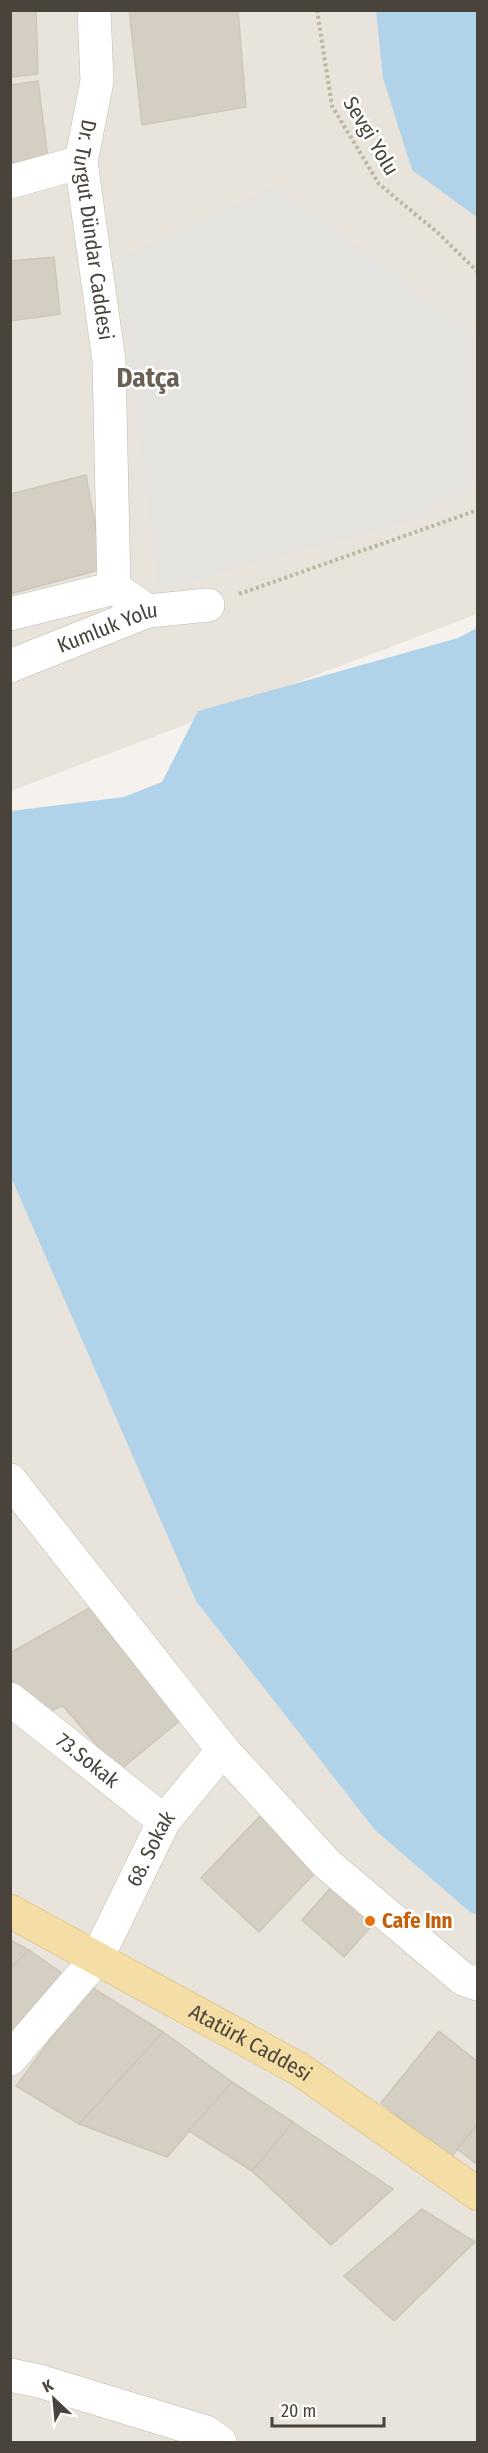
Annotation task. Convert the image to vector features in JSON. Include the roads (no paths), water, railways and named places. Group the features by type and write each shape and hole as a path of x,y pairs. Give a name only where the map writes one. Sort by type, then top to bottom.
{"main road":[{"name":"Atatürk Caddesi","path":"10,1911 299,2069 477,2194"}],"street":[{"name":"Dr. Turgut Dündar Caddesi","path":"94,10 98,81 81,162 108,361 114,588"},
{"path":"10,182 81,162"},
{"path":"10,614 114,588 148,611"},
{"name":"Kumluk Yolu","path":"10,666 148,611 208,605"},
{"path":"10,1480 223,1750 327,1864 463,1979 477,1984"},
{"name":"73.Sokak","path":"10,1699 164,1821"},
{"name":"68. Sokak","path":"10,2059 97,1958 164,1821 223,1750"},
{"path":"10,2375 39,2381 206,2432 220,2442"}],"water":[{"path":"376,11 477,11 477,217 412,170 383,78"},
{"path":"477,628 477,1915 470,1912 375,1830 196,1601 11,1177 11,811 124,797 162,782 198,711 458,638"}],"place":[{"name":"Cafe Inn","path":"370,1921"}],"district":[{"name":"Datça","path":"148,378"}]}
